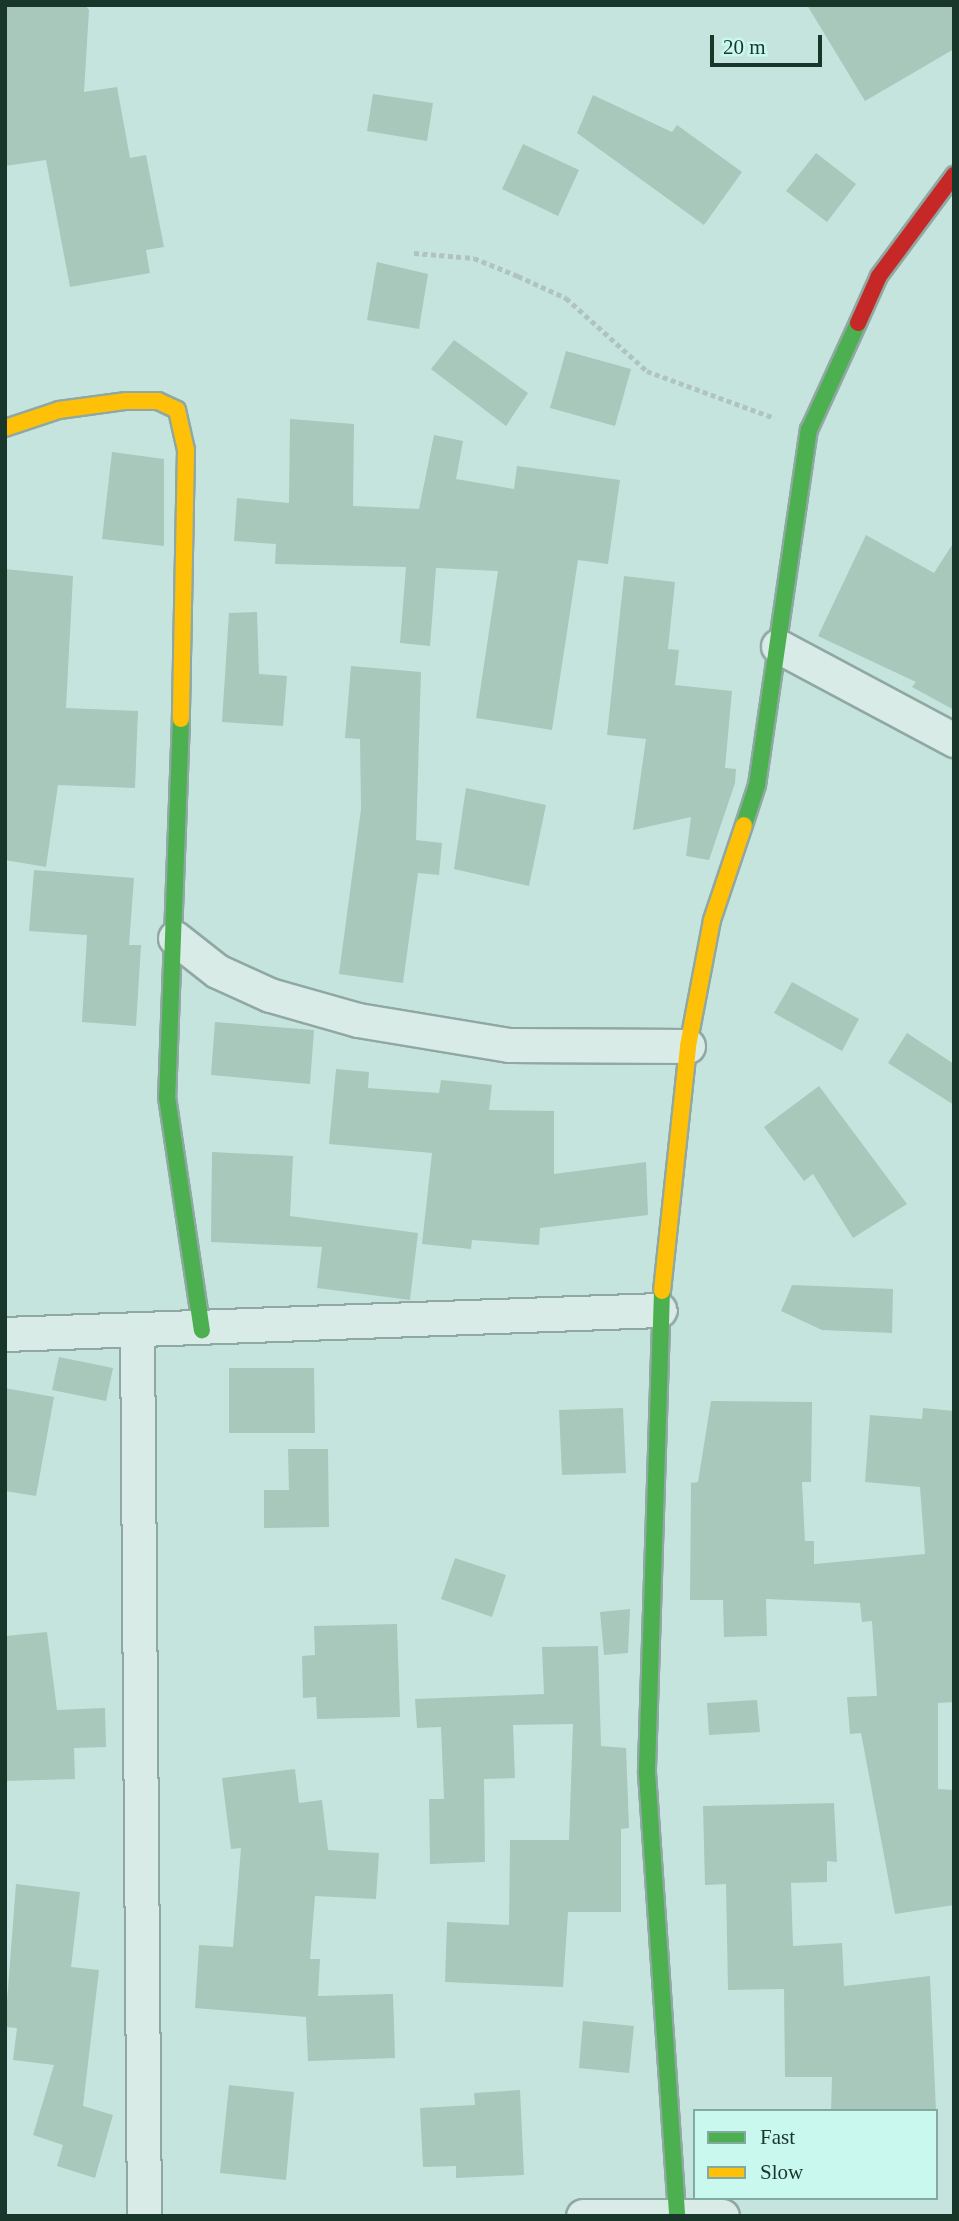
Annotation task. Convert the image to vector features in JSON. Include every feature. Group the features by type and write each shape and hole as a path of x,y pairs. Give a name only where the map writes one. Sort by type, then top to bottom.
{"street":[{"path":"676,2214 647,1773 660,1310 688,1046 712,920 757,785 808,430 879,276 954,175"},
{"path":"5,428 59,410 126,401 158,401 177,410 186,495 167,1097 202,1330"},
{"path":"778,646 954,740"},
{"path":"174,938 217,971 270,995 358,1020 509,1045 688,1046"},
{"path":"5,1334 202,1330 660,1310"},
{"path":"137,1331 144,2216"},
{"path":"583,2216 722,2216"}],"path":[{"path":"414,253 474,258 518,276 566,298 647,371 808,430"}],"building":[{"path":"5,5 85,5 89,10 84,92 117,87 130,158 146,155 164,247 146,250 150,273 70,287 46,160 5,166"},
{"path":"807,5 954,5 954,49 865,101"},
{"path":"373,94 433,103 427,141 367,131"},
{"path":"593,95 672,132 677,125 742,172 704,225 577,133"},
{"path":"523,144 579,170 558,216 502,189"},
{"path":"816,153 856,184 827,222 786,191"},
{"path":"377,262 428,274 419,329 367,320"},
{"path":"454,340 528,393 506,426 431,369"},
{"path":"566,351 631,369 615,426 550,408"},
{"path":"290,419 354,424 353,506 419,509 434,435 463,441 456,479 514,489 517,466 620,480 608,564 578,560 552,730 476,718 498,571 436,568 430,646 400,643 406,567 275,564 276,544 234,541 237,498 289,503"},
{"path":"112,452 164,459 164,546 102,539"},
{"path":"866,535 934,573 954,542 954,710 912,687 916,682 818,636"},
{"path":"5,569 73,576 66,708 138,711 135,788 58,785 46,867 5,860"},
{"path":"624,576 675,582 668,649 679,650 675,685 732,691 725,768 736,769 735,783 709,860 686,856 691,817 633,830 646,739 607,735"},
{"path":"257,612 259,674 287,676 283,726 222,722 229,613"},
{"path":"351,666 421,672 416,840 442,843 439,875 418,873 403,983 339,974 361,809 360,739 345,738"},
{"path":"466,788 546,805 529,886 454,869"},
{"path":"34,870 134,878 129,945 141,945 136,1026 82,1022 87,935 29,931"},
{"path":"792,982 859,1019 842,1051 774,1013"},
{"path":"215,1022 314,1030 310,1084 211,1075"},
{"path":"907,1033 954,1064 954,1105 888,1063"},
{"path":"336,1069 369,1072 368,1088 439,1093 441,1080 492,1085 489,1110 554,1111 554,1174 646,1162 648,1215 540,1228 539,1245 472,1240 471,1249 422,1244 432,1153 329,1144"},
{"path":"819,1086 907,1204 853,1238 813,1174 804,1181 764,1127"},
{"path":"212,1152 293,1156 290,1216 418,1233 410,1300 317,1288 322,1247 211,1242"},
{"path":"792,1285 893,1289 892,1333 822,1330 781,1311"},
{"path":"59,1357 113,1368 106,1401 52,1390"},
{"path":"229,1368 314,1368 315,1433 229,1433"},
{"path":"5,1388 54,1397 36,1496 5,1491"},
{"path":"711,1401 812,1402 811,1482 802,1482 805,1541 814,1541 814,1564 925,1554 920,1487 865,1482 870,1415 922,1419 923,1408 954,1411 954,1702 938,1703 938,1789 954,1790 954,1905 895,1914 861,1733 850,1734 847,1697 877,1696 872,1621 862,1622 860,1603 766,1599 767,1636 724,1637 723,1600 690,1600 691,1483 698,1482"},
{"path":"623,1408 626,1473 562,1475 559,1410"},
{"path":"288,1449 328,1449 329,1527 264,1528 264,1490 289,1490"},
{"path":"455,1558 506,1575 492,1617 441,1599"},
{"path":"630,1609 628,1653 604,1655 600,1612"},
{"path":"397,1624 400,1717 317,1719 316,1697 303,1698 302,1656 315,1655 314,1626"},
{"path":"47,1632 57,1710 105,1708 106,1747 74,1748 75,1779 5,1781 5,1636"},
{"path":"598,1646 601,1746 626,1748 629,1828 621,1829 621,1912 568,1912 563,1987 445,1982 447,1922 509,1925 510,1840 569,1840 573,1724 513,1725 515,1778 484,1779 485,1862 430,1864 429,1799 444,1799 441,1727 417,1728 415,1699 544,1694 542,1647"},
{"path":"757,1700 760,1732 709,1735 707,1703"},
{"path":"295,1769 299,1803 322,1800 328,1850 379,1853 376,1899 315,1896 310,1959 320,1959 318,1996 393,1994 395,2058 308,2061 306,2017 195,2008 199,1945 233,1947 241,1848 231,1849 222,1778"},
{"path":"834,1803 837,1862 827,1861 827,1882 791,1883 793,1946 842,1943 844,1986 930,1976 936,2109 831,2109 832,2077 785,2077 784,1989 728,1990 726,1884 705,1885 703,1806"},
{"path":"16,1884 80,1892 71,1967 99,1970 83,2106 113,2115 95,2178 57,2166 63,2145 33,2135 54,2065 13,2060 17,2028 5,2027"},
{"path":"583,2021 634,2026 629,2073 579,2068"},
{"path":"229,2085 294,2092 286,2180 220,2173"},
{"path":"520,2090 524,2175 456,2178 456,2166 423,2167 420,2108 475,2105 474,2093"}],"traffic: fast":[{"path":"744,825 757,785 809,430 858,323"},
{"path":"181,719 167,1097 202,1330"},
{"path":"662,1291 647,1773 677,2216"}],"traffic: slow":[{"path":"5,428 59,410 126,401 158,401 177,410 186,450 181,719"},
{"path":"662,1291 688,1046 712,920 744,825"}],"traffic: jam":[{"path":"858,323 879,276 954,175"}]}
